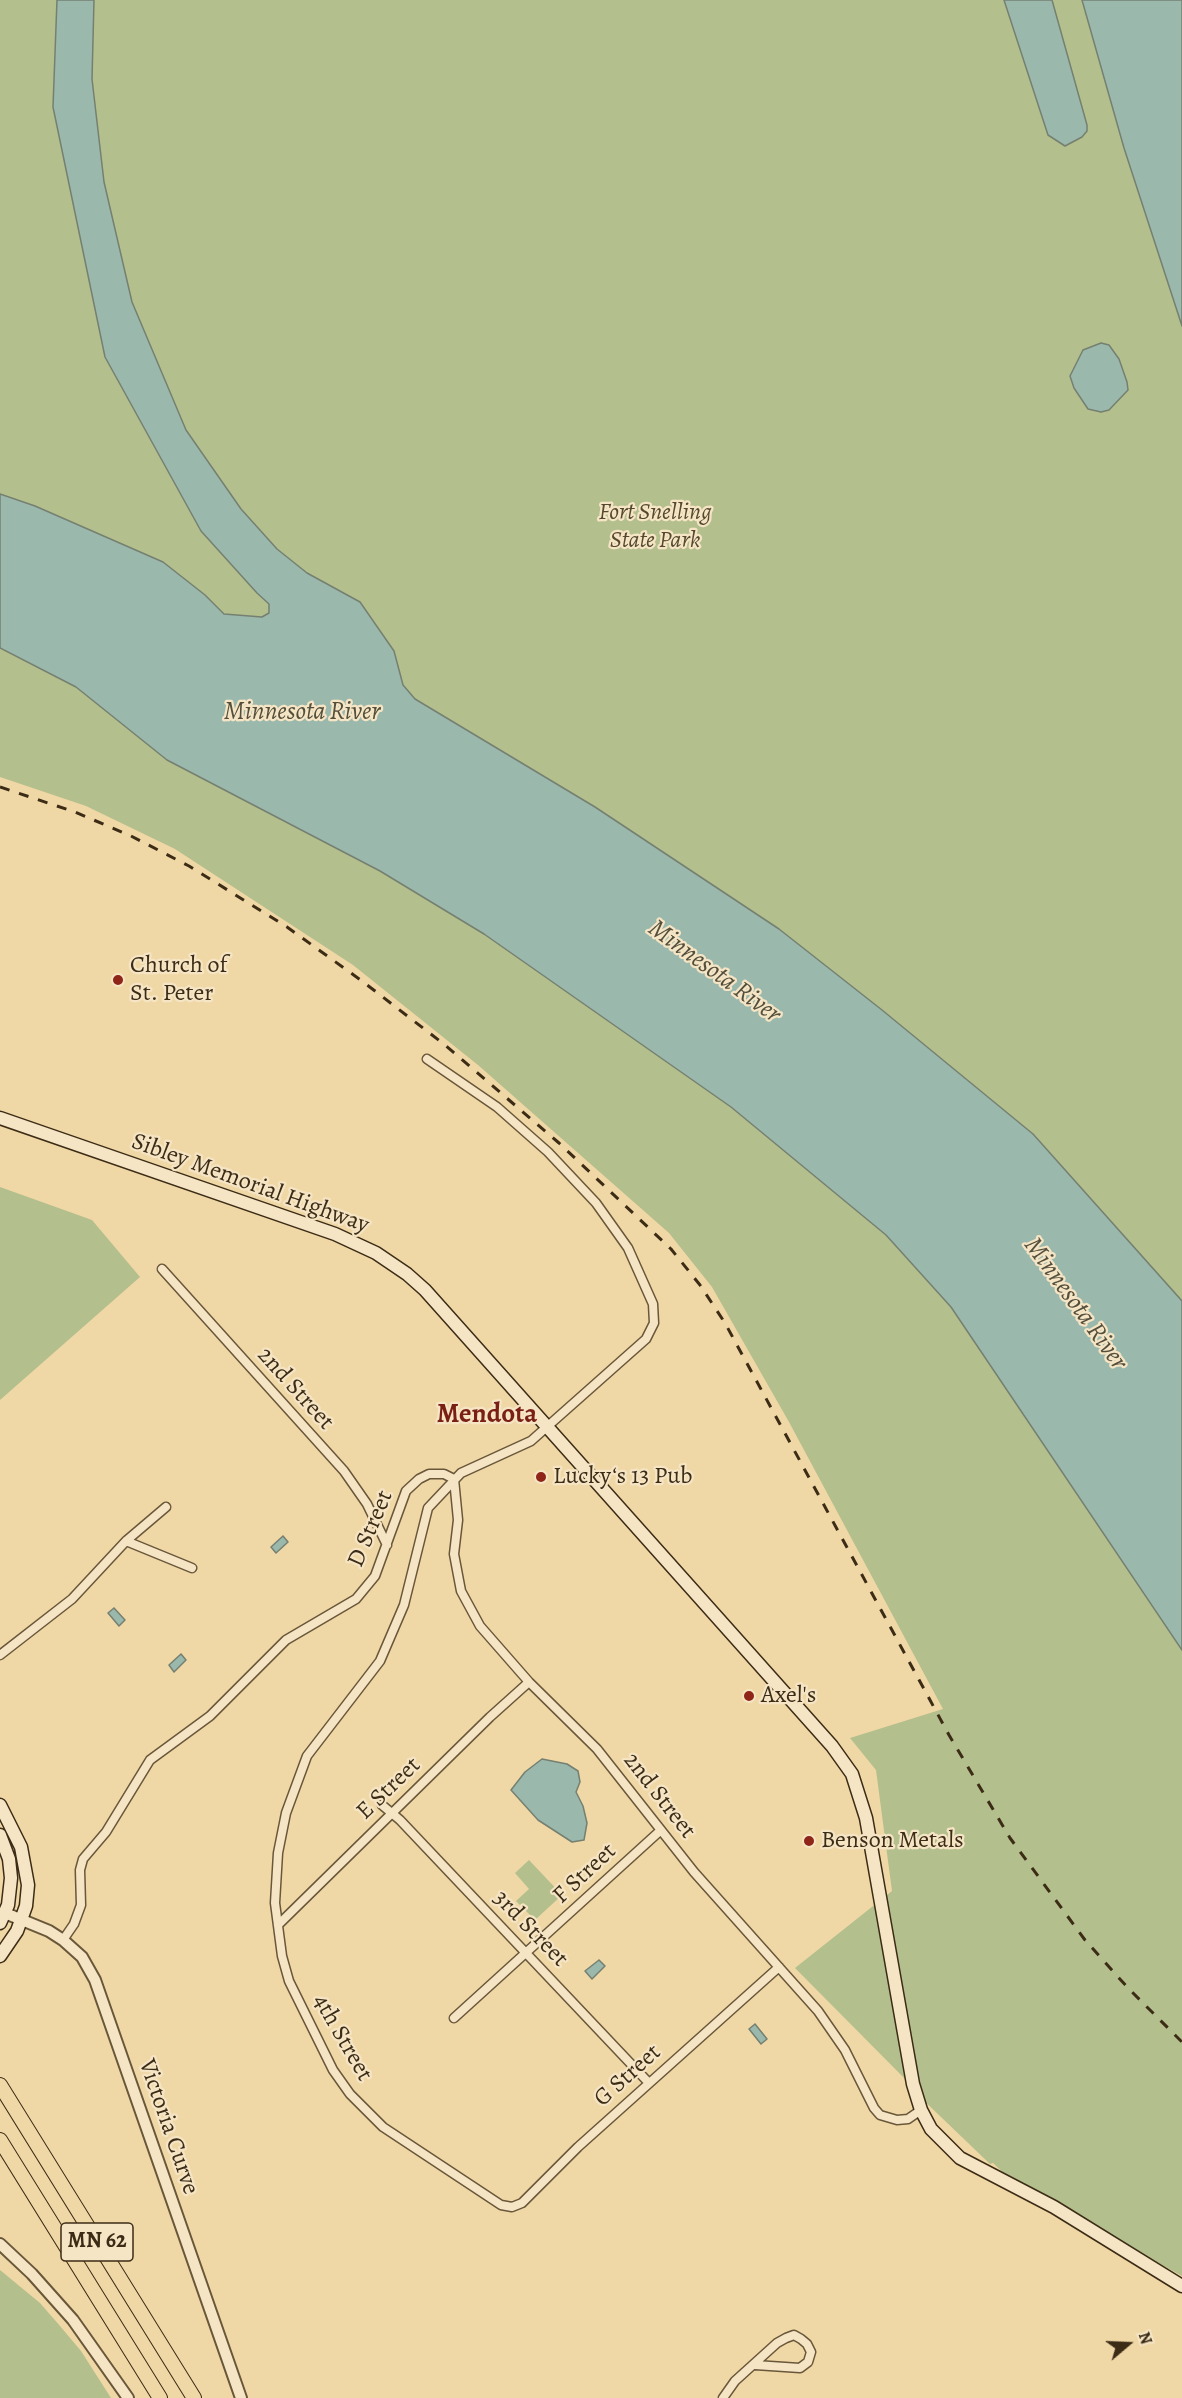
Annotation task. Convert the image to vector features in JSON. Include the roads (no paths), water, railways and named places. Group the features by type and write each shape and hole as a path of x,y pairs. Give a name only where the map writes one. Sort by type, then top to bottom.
{"highway":[{"name":"MN 62","path":"0,2085 194,2398"},
{"name":"MN 62","path":"0,2140 160,2398"}],"main road":[{"name":"Sibley Memorial Highway","path":"0,1118 334,1234 376,1254 425,1290 832,1746 852,1774 864,1806 906,2049 921,2110 937,2136 960,2158 1054,2207 1182,2286"},
{"path":"0,1805 11,1824 26,1861 28,1885 22,1920 12,1941 0,1956"},
{"path":"0,1835 9,1858 11,1878 2,1918"}],"street":[{"path":"427,1059 497,1107 548,1152 596,1203 628,1248 653,1304 654,1323 646,1339 549,1427 531,1441 488,1462 470,1467 454,1479"},
{"name":"2nd Street","path":"162,1269 344,1471 367,1504 387,1545"},
{"name":"D Street","path":"63,1940 74,1924 81,1905 80,1870 83,1859 106,1832 150,1760 210,1716 286,1640 356,1599 375,1576 406,1491 419,1479 429,1474 444,1474 454,1479"},
{"name":"2nd Street","path":"454,1479 458,1520 454,1554 461,1591 480,1626 529,1682 597,1749 694,1872 834,2032 854,2066 870,2102 880,2115 897,2120 908,2119 921,2110"},
{"name":"4th Street","path":"454,1479 428,1508 404,1605 380,1661 307,1756 286,1813 278,1853 275,1885 282,1956 289,1981 333,2070 350,2094 383,2127 501,2205"},
{"path":"0,1655 72,1599 126,1541 166,1507"},
{"path":"126,1541 192,1568"},
{"name":"E Street","path":"278,1925 490,1717 529,1682"},
{"name":"3rd Street","path":"382,1805 649,2083"},
{"name":"F Street","path":"454,2018 661,1830"},
{"name":"Victoria Curve","path":"2,1918 22,1920 49,1931 63,1940 82,1957 95,1980 241,2398"},
{"name":"G Street","path":"501,2205 512,2207 522,2203 578,2147 779,1967"},
{"path":"0,2244 32,2274 73,2320 128,2398"},
{"path":"723,2398 735,2381 777,2343 794,2335 807,2344 811,2352 808,2362 800,2368 755,2365"}],"water":[{"name":"Minnesota River","path":"57,0 94,0 92,79 104,182 132,302 186,430 241,509 277,549 307,573 360,602 394,651 403,685 415,699 595,807 779,929 1033,1134 1182,1301 1182,1650 951,1307 886,1235 731,1107 484,934 380,871 167,760 76,687 0,648 0,494 35,506 163,562 205,595 224,614 262,617 269,613 269,604 201,531 105,357 53,107"},
{"path":"1004,0 1052,0 1087,125 1087,131 1082,137 1065,146 1048,135"},
{"path":"1082,0 1182,0 1182,326 1124,148"},
{"path":"1101,343 1109,345 1119,359 1128,390 1109,410 1101,412 1088,409 1074,388 1070,376 1083,350"},
{"path":"283,1536 288,1542 276,1553 271,1547"},
{"path":"114,1608 125,1620 119,1626 108,1613"},
{"path":"181,1654 186,1660 174,1672 169,1665"},
{"path":"542,1759 567,1764 578,1771 580,1782 576,1792 583,1806 587,1823 584,1840 572,1842 538,1820 511,1790 525,1772"},
{"path":"599,1960 605,1966 592,1979 585,1971"},
{"path":"755,2024 767,2039 761,2044 749,2029"}],"railway":[{"path":"0,787 75,812 131,836 189,866 287,927 445,1045 559,1143 671,1249 700,1285 725,1323 949,1735 1010,1838 1085,1940 1128,1988 1182,2042"}],"place":[{"name":"Church of St. Peter","path":"118,980"},
{"name":"Lucky‘s 13 Pub","path":"541,1477"},
{"name":"Axel's","path":"749,1696"},
{"name":"Benson Metals","path":"809,1841"}],"district":[{"name":"Mendota","path":"487,1415"}],"park label":[{"name":"Fort Snelling State Park","path":"655,527"}]}
